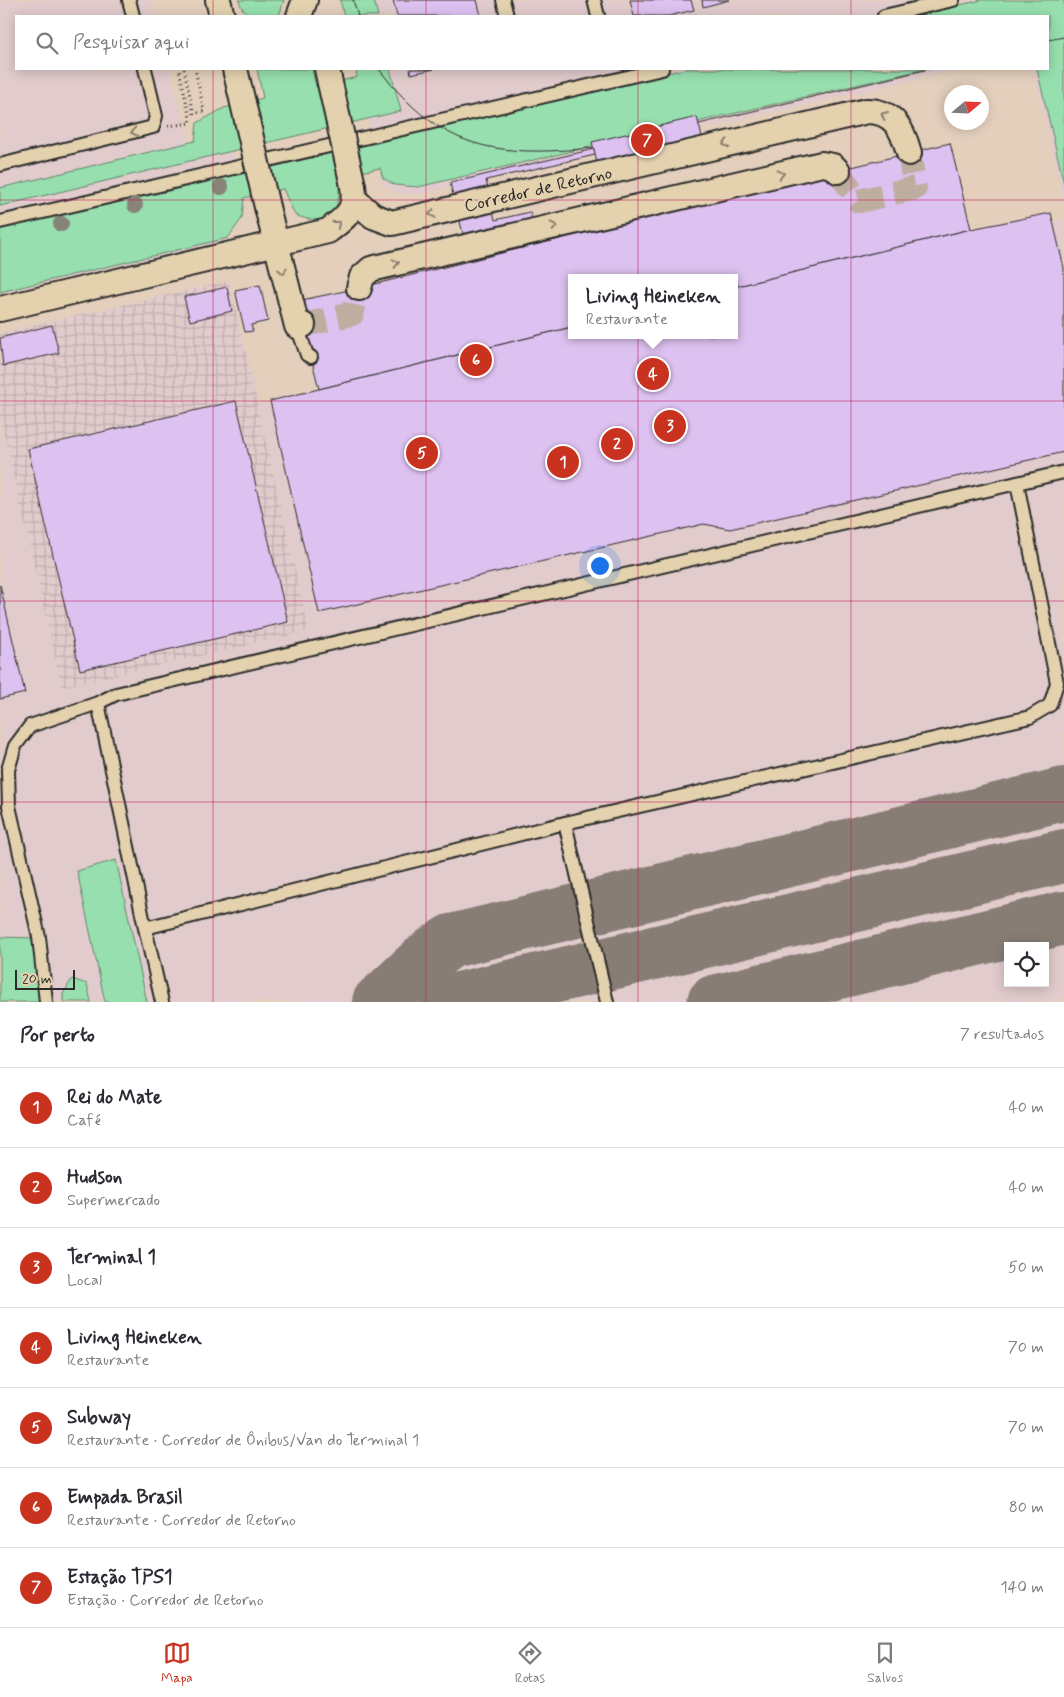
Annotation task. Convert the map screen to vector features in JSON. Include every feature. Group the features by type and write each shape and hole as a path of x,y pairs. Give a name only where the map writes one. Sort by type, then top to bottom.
{"street":[{"path":"299,15 305,0"},
{"path":"309,0 313,15"},
{"path":"235,70 276,243 300,326"},
{"path":"0,309 328,231 348,215 354,193 328,76"},
{"name":"Corredor de Retorno","path":"354,193 373,216 392,223 867,111 877,111 890,117 900,128 909,153"},
{"path":"359,288 362,277 371,269 822,164 833,166 838,171"}],"lane":[{"path":"129,0 133,15"},
{"path":"503,0 508,15"},
{"path":"594,0 598,15"},
{"path":"888,15 953,0"},
{"path":"0,165 153,127 156,116 145,70"},
{"path":"0,222 658,70"},
{"path":"300,326 304,350 307,356 311,357"},
{"path":"46,1002 39,937 9,806 8,770 15,746 30,726 126,692 1064,472"},
{"path":"145,928 565,823 1030,717 1050,705 1058,683 1017,483"},
{"path":"98,703 162,1002"},
{"path":"565,823 607,1002"}],"path":[{"path":"179,70 191,123 184,124"},
{"path":"184,70 194,114 204,111 195,70"}],"shaded area":[{"path":"0,0 152,0 156,15 15,15 15,70 170,70 188,142 229,131 243,198 244,213 238,226 228,240 0,294"},
{"path":"340,0 1064,0 1064,201 1033,70 1049,70 1049,15 344,15"},
{"path":"356,70 956,70 415,195 399,194 383,186"},
{"path":"1051,213 1053,222 1064,219 1064,1002 0,1002 0,333 229,281 258,405 568,328 568,339 738,339 738,333 971,229"},
{"path":"229,281 309,631 62,687 0,416 0,333"}],"green space":[{"path":"239,0 284,0 279,15 252,15 241,7"},
{"path":"340,0 374,0 378,15 344,15"},
{"path":"982,0 1064,0 1064,184 1037,70 1049,70 1049,15 915,15"},
{"path":"257,70 312,70 316,87 357,77 356,70 390,70 401,111 0,206 0,188 195,141 197,123 224,108 263,98"},
{"path":"681,70 921,70 418,187 395,185 383,178 380,168 338,177 339,189 336,207 331,214 317,220 295,215 283,189 244,198 242,218 228,238 0,292 0,228"},
{"path":"116,860 147,1002 105,1002 77,871"},
{"path":"0,937 36,938 40,1002 0,1002"},
{"path":"72,979 87,984 91,1002 63,1002 63,994"}],"building":[{"path":"393,0 477,0 481,15 397,15"},
{"path":"630,0 691,0 694,10 673,15 634,15"},
{"path":"702,0 729,0 703,7"},
{"path":"410,70 429,70 411,74"},
{"path":"697,117 702,137 597,163 592,142"},
{"path":"950,143 971,229 738,286 738,274 568,274 568,328 319,389 297,301 359,288"},
{"path":"594,149 595,155 486,180 495,220 530,212 534,229 559,223 563,238 529,246 525,233 467,249 450,183"},
{"path":"1051,213 1064,268 1064,452 730,529 704,524 319,613 270,401 568,328 568,339 738,339 738,286 971,229"},
{"path":"260,285 268,321 251,325 253,331 245,332 235,290"},
{"path":"227,287 232,311 190,321 184,297"},
{"path":"52,325 59,353 3,366 0,338"},
{"path":"236,401 288,622 80,670 28,449"},
{"path":"0,585 25,693 0,699"}],"taxiway":[{"path":"379,1002 423,962 451,941 1064,794"},
{"path":"446,1002 1064,856"},
{"path":"714,1002 1064,918"}],"tunnel":[{"path":"838,171 859,201 915,188 909,153"},
{"path":"303,325 352,314 359,288"}],"tram line":[{"path":"353,0 358,15"},
{"path":"1049,40 1064,37"},
{"path":"380,70 402,96 425,117 449,132 473,143 499,149 527,151 593,148"},
{"path":"699,124 925,70"}],"place":[{"name":"Estação TPS1","path":"647,140"},
{"name":"Empada Brasil","path":"476,360"},
{"name":"Living Heineken","path":"653,374"},
{"name":"Terminal 1","path":"670,426"},
{"name":"Hudson","path":"617,444"},
{"name":"Subway","path":"422,453"},
{"name":"Rei do Mate","path":"563,462"}]}
